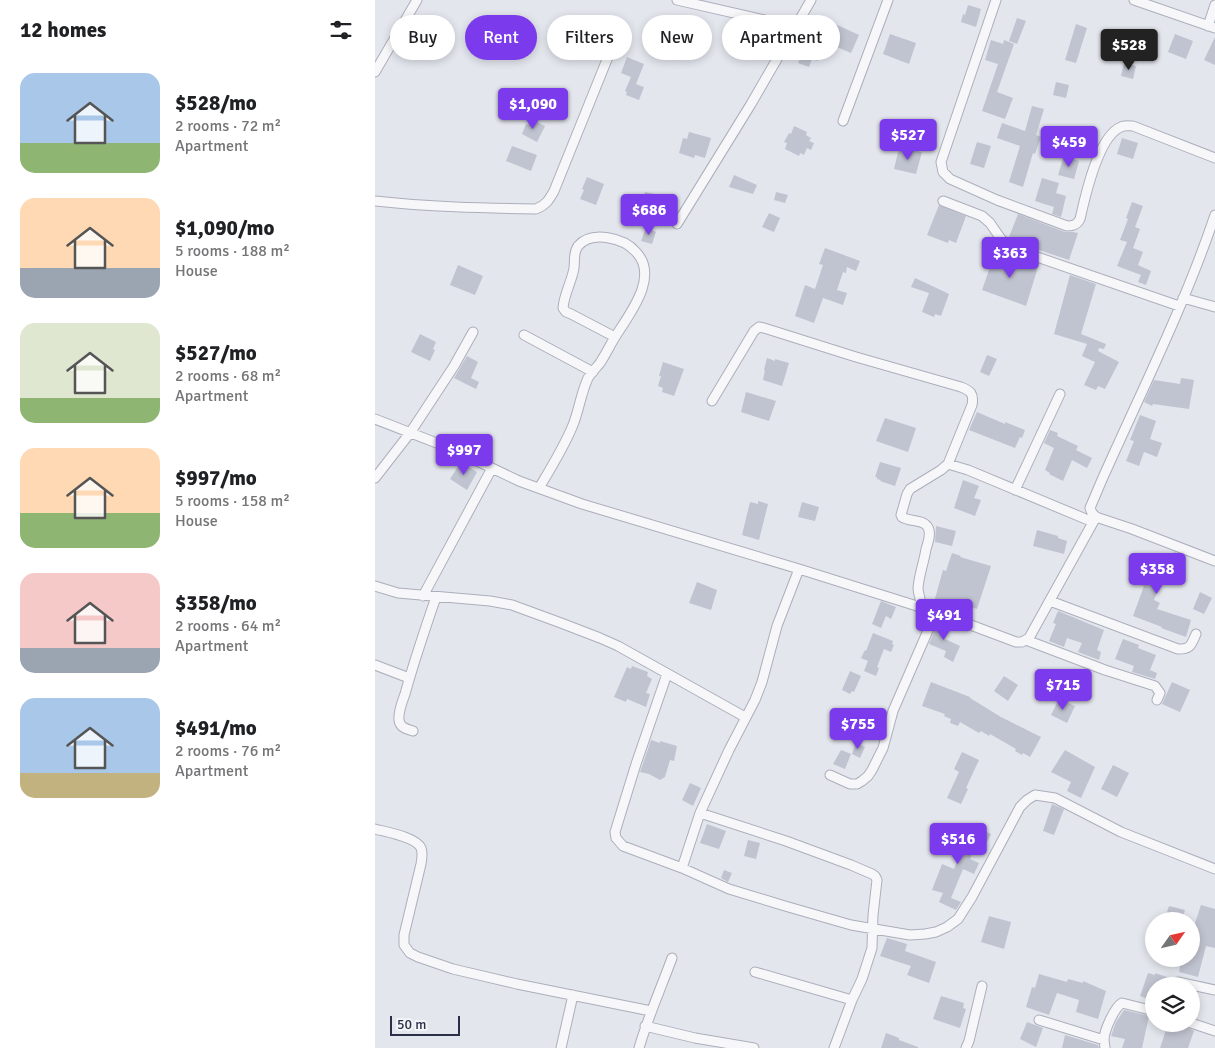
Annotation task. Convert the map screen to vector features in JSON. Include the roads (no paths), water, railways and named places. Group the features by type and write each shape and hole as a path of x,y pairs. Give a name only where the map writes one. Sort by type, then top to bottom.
{"street":[{"path":"375,72 417,0"},
{"path":"677,0 743,15"},
{"path":"802,15 811,0"},
{"path":"843,121 888,0"},
{"path":"996,0 941,162 943,172 950,180 997,200 1067,226 1072,226 1077,224 1079,220 1096,160 1104,144 1114,131 1121,127 1133,126 1215,158"},
{"path":"1134,0 1212,27 1215,5"},
{"path":"375,201 465,207 536,208 543,206 554,191 607,60"},
{"path":"677,224 776,60"},
{"path":"943,201 982,216 990,223 1001,239 1017,250 1181,302 1215,307"},
{"path":"1095,520 1091,510 1092,502 1181,302 1205,245 1215,215"},
{"path":"539,488 568,438 587,381 599,364 629,315 644,283 645,267 638,254 631,247 617,239 605,237 591,239 583,242 574,253 574,269 563,308 566,312 615,337"},
{"path":"712,401 754,331 759,327 968,389 972,394 972,405 948,464 910,488 901,515 905,519 923,523 929,528 918,588 921,607"},
{"path":"375,478 410,433 454,366 473,332"},
{"path":"524,334 593,372"},
{"path":"1015,490 1061,394"},
{"path":"375,419 452,449 539,488 610,513 921,607 1017,642 1026,640 1095,520"},
{"path":"948,464 1095,520 1133,529 1215,562"},
{"path":"423,596 492,468"},
{"path":"682,868 700,813 745,717 755,700 762,682 777,626 799,569"},
{"path":"375,586 398,593 490,601 512,605 601,638 745,717"},
{"path":"413,731 401,726 399,714 436,597"},
{"path":"1050,600 1178,649 1184,649 1191,645 1196,634"},
{"path":"830,775 850,784 857,784 868,776 872,770 883,748 893,711 936,612"},
{"path":"1026,640 1105,670 1155,686 1160,693 1157,700"},
{"path":"375,665 409,678"},
{"path":"667,674 636,764 615,832 616,838 623,846 682,868 706,880 751,896 851,925 910,936 936,932 958,919 972,897 1020,807 1035,795 1055,798 1121,832 1215,869"},
{"path":"700,813 786,841 875,876 877,880 872,948 862,979 834,1048"},
{"path":"375,829 415,841 423,855 404,935 404,945 411,953 419,958 453,969 651,1011"},
{"path":"639,1048 645,1026 672,958"},
{"path":"755,972 852,1000"},
{"path":"966,1048 982,986"},
{"path":"1200,987 1215,990"},
{"path":"561,1048 573,995"},
{"path":"1039,1020 1105,1044 1108,1024 1118,1005 1122,1003 1145,1009"},
{"path":"645,1026 695,1038 754,1048"},
{"path":"1200,1026 1215,1031"}]}
